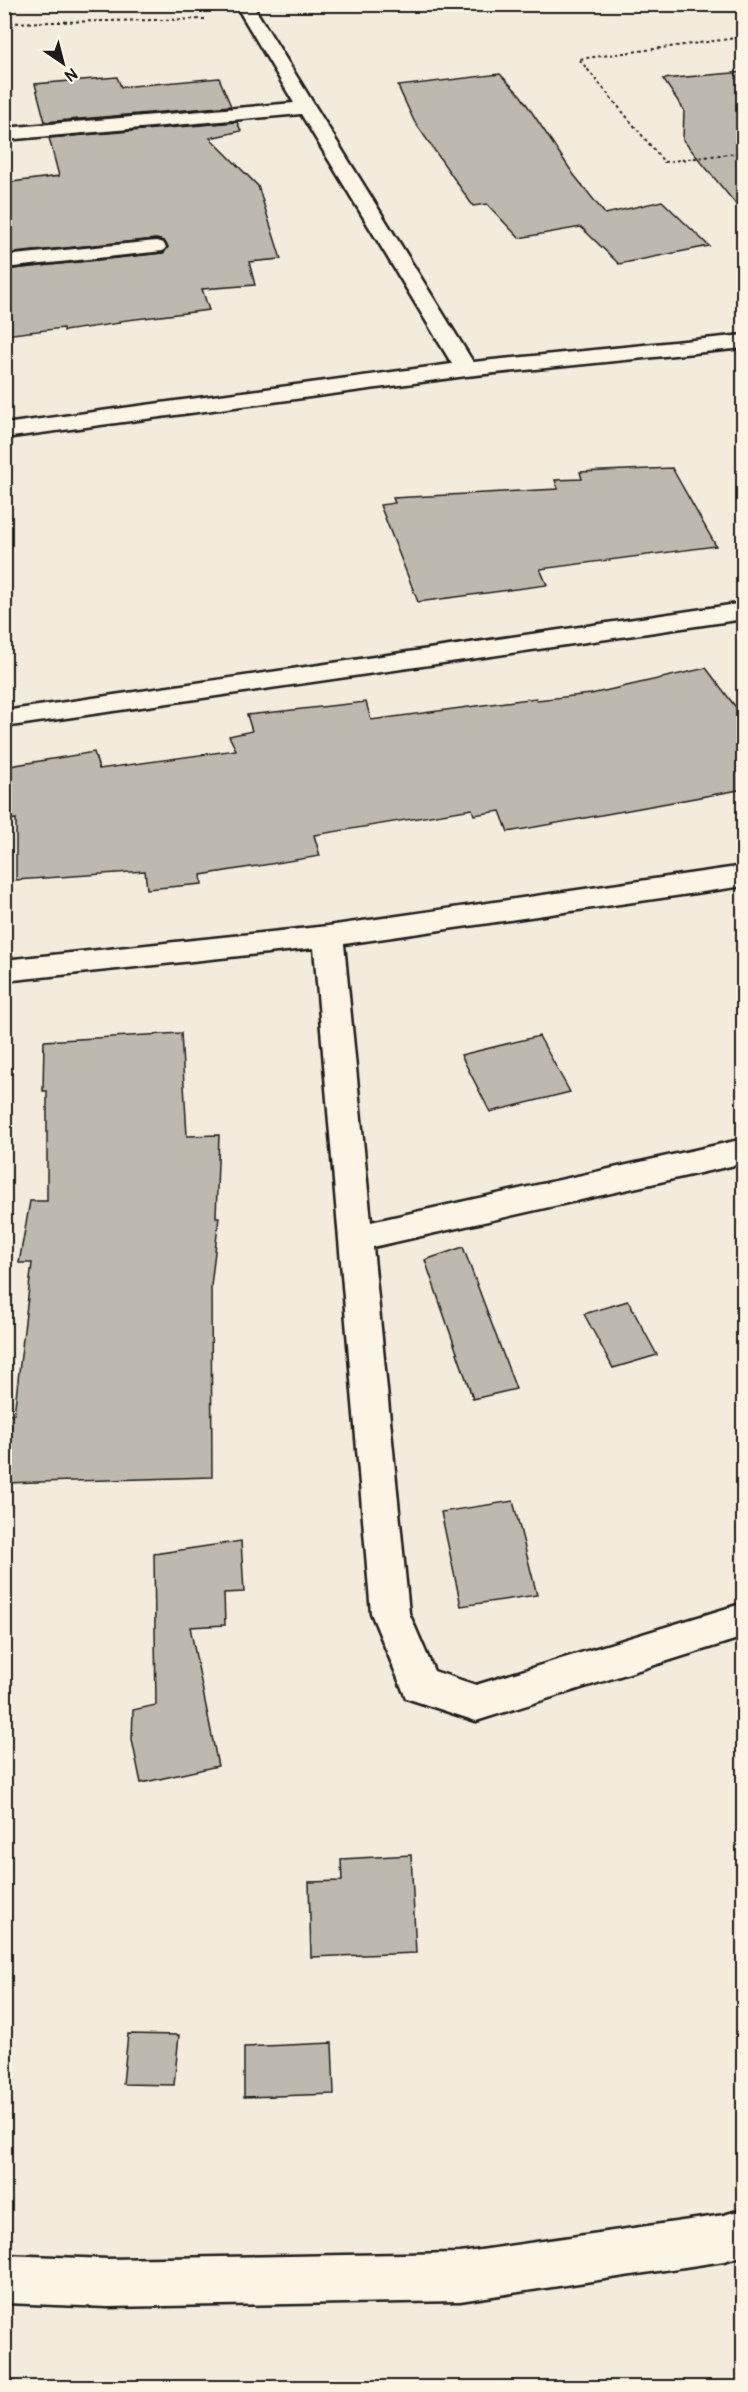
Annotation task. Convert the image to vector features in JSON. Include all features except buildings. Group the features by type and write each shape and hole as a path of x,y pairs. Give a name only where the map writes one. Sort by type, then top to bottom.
{"street":[{"path":"248,12 466,369"},
{"path":"4,134 305,108"},
{"path":"4,262 156,247"},
{"path":"4,431 466,369 744,341"},
{"path":"4,719 744,612"},
{"path":"4,971 328,936 744,876"},
{"path":"328,936 390,1613 420,1685 476,1703 744,1620"},
{"path":"356,1238 744,1151"},
{"path":"4,2279 108,2283 460,2277 724,2238 744,2232"}],"path":[{"path":"4,23 248,12"},
{"path":"744,37 579,59 664,162 744,152"}]}
